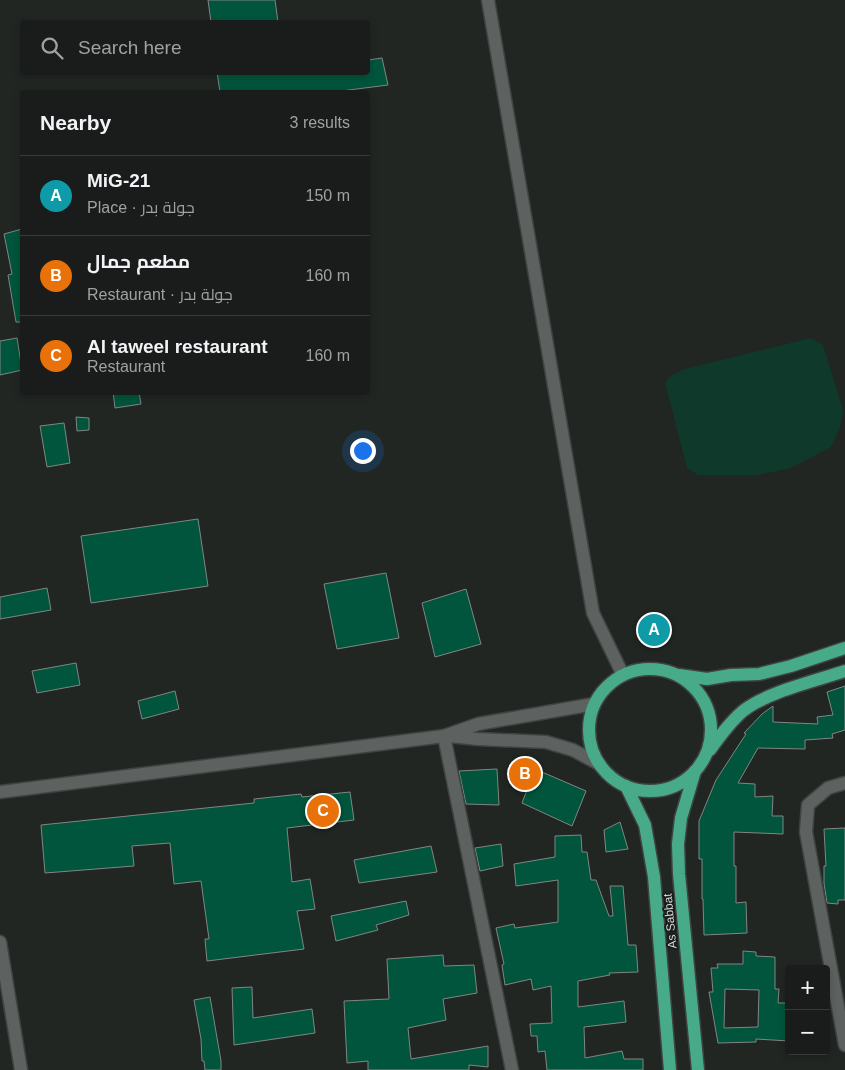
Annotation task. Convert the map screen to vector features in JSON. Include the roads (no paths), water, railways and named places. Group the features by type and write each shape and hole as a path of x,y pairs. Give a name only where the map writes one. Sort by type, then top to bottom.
{"main road":[{"path":"845,648 791,666 759,674 707,678 677,675 659,669 640,669 623,675 606,687 594,704 588,724 590,745 598,764 611,777 626,786 644,791 663,790 681,783 695,771 726,727 745,710 768,697 845,671"},
{"path":"677,675 692,686 704,701 710,719 711,738 706,756"},
{"name":"As Sabbat","path":"695,771 681,818 678,844 679,874 698,1070"},
{"name":"As Sabbat","path":"626,786 644,825 654,877 670,1070"}],"street":[{"path":"488,0 593,613 623,675"},
{"path":"444,736 478,724 594,704"},
{"path":"444,736 512,1070"},
{"path":"0,792 444,736 546,742 573,750 598,764"},
{"path":"845,783 828,788 808,805 806,832 845,1045"},
{"path":"0,942 21,1070"}],"place":[{"name":"MiG-21","path":"654,630"},
{"name":"مطعم جمال","path":"525,774"},
{"name":"Al taweel restaurant","path":"323,811"}]}
